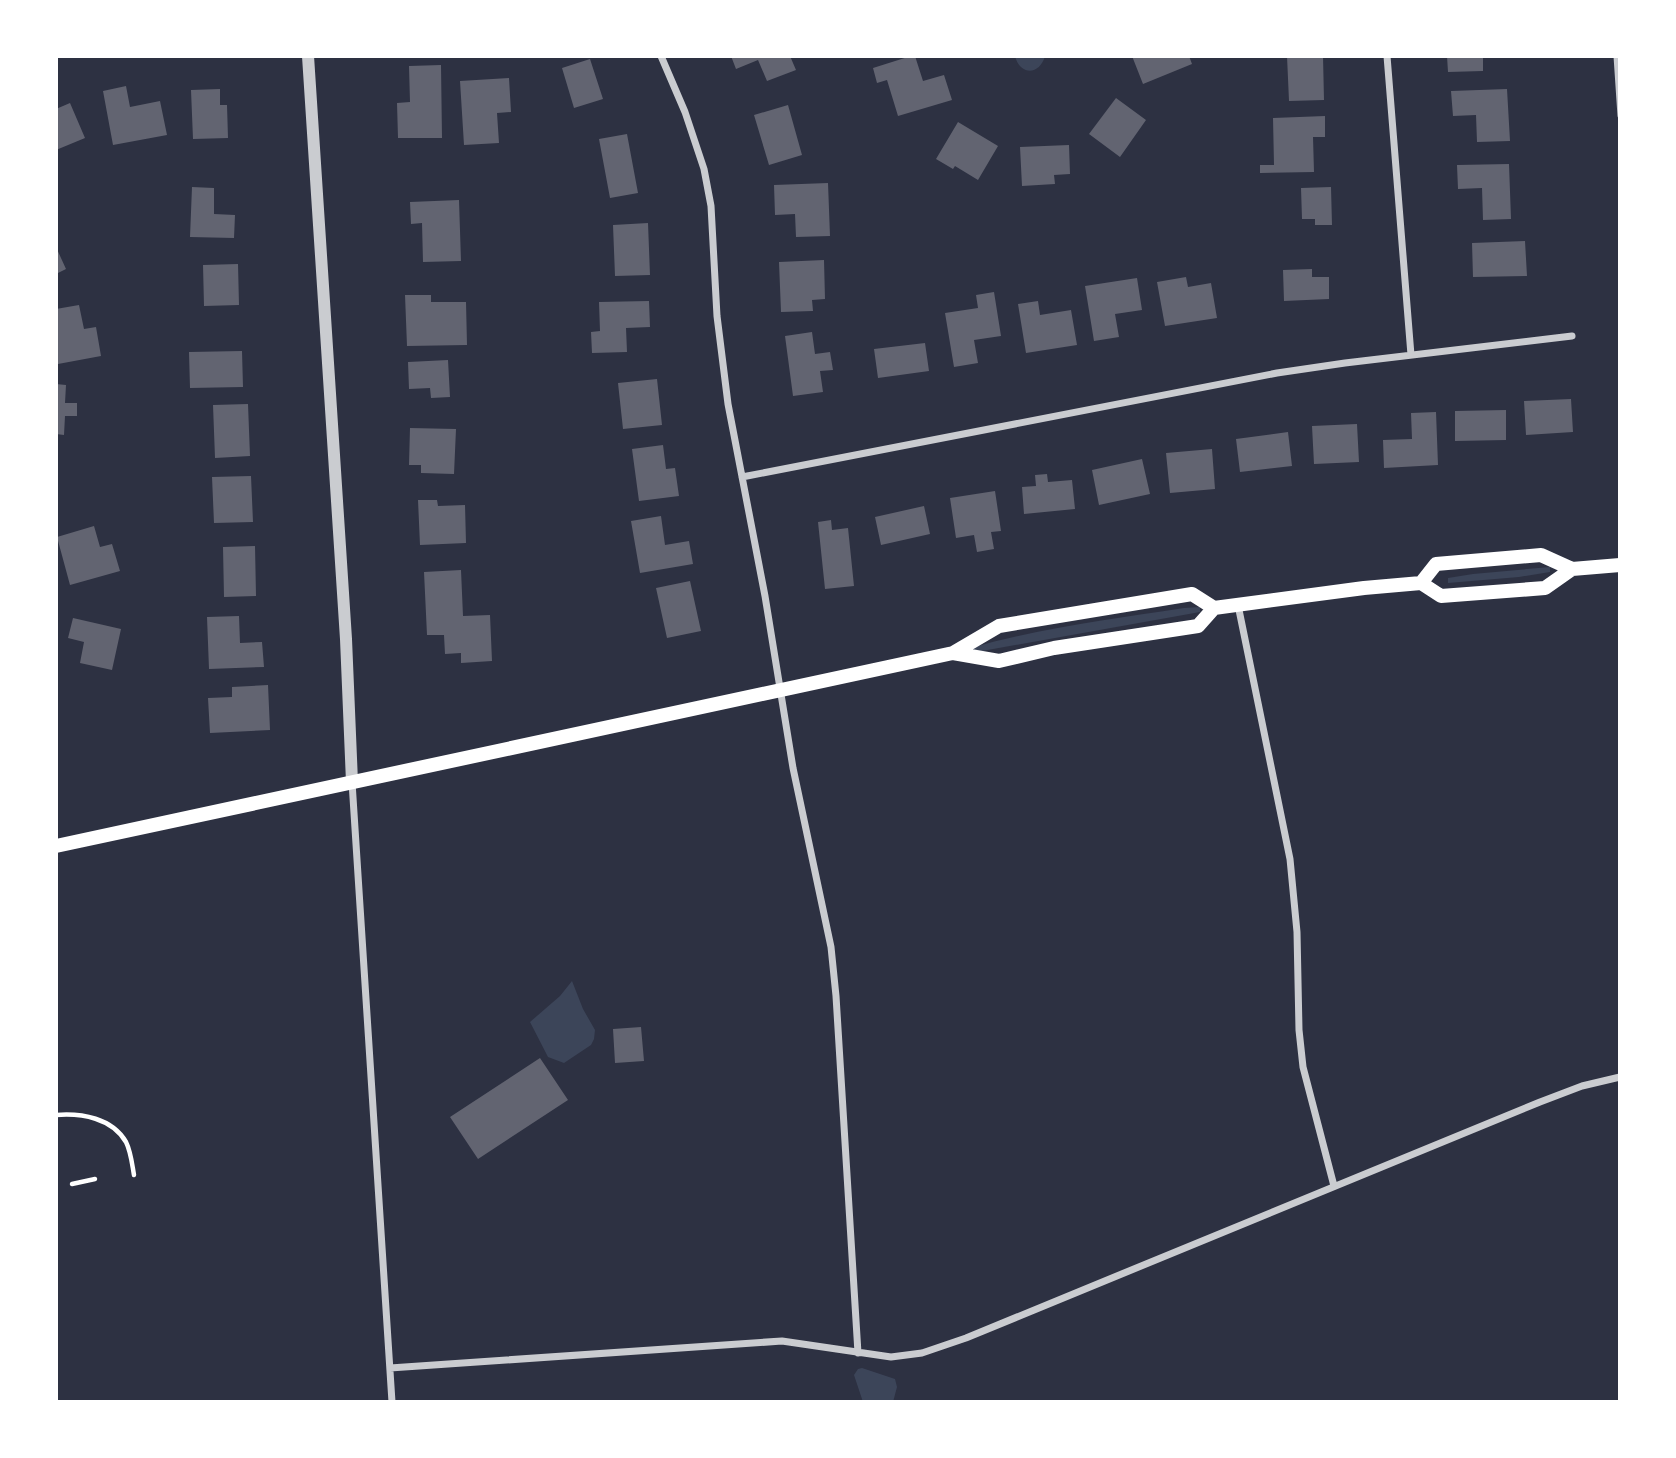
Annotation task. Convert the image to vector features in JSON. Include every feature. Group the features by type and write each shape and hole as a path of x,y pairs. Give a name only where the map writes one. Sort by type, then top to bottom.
{"main road":[{"path":"1421,583 1436,564 1469,561 1541,555 1572,569 1620,565"},
{"path":"56,846 953,653 999,626 1192,594 1214,608 1421,583 1441,596 1545,588 1572,569"},
{"path":"953,653 999,661 1054,648 1198,626 1214,608"}],"street":[{"path":"308,56 392,1402"},
{"path":"661,56 685,112 704,169 711,206 717,316 728,404 765,596 793,768 831,947 858,1353"},
{"path":"1387,56 1411,355"},
{"path":"742,477 1277,373 1572,336"},
{"path":"1238,605 1290,859 1297,932 1298,1030 1303,1067 1334,1186"},
{"path":"390,1368 782,1341 891,1357 922,1353 966,1338 1540,1101 1582,1086 1620,1077"}],"lane":[{"path":"1616,56 1620,116"}],"path":[{"path":"56,1115 85,1115 117,1130 131,1156 134,1175"},
{"path":"72,1184 94,1179"}],"shaded area":[{"path":"1015,56 1045,56 1039,67 1030,71 1021,67"},
{"path":"1550,567 1550,572 1519,577 1448,583 1448,578 1473,574"},
{"path":"1200,607 1200,612 971,653 971,648 1050,629"},
{"path":"572,981 595,1030 591,1045 564,1063 548,1057 530,1022 560,996"},
{"path":"862,1368 895,1379 897,1387 893,1402 863,1402 854,1375"}],"building":[{"path":"731,56 790,56 796,70 767,81 758,60 736,69"},
{"path":"915,56 923,81 944,75 952,100 898,116 887,80 877,83 873,68"},
{"path":"1132,56 1189,56 1192,64 1143,84"},
{"path":"1287,56 1323,56 1324,100 1289,101"},
{"path":"1447,56 1483,56 1483,71 1448,72"},
{"path":"590,59 603,99 574,108 562,68"},
{"path":"441,65 442,138 398,138 397,103 410,102 409,66"},
{"path":"509,78 511,112 497,113 499,143 464,145 460,81"},
{"path":"126,86 130,107 160,101 167,135 113,145 103,91"},
{"path":"220,89 220,105 227,105 228,138 193,139 191,90"},
{"path":"1507,89 1510,141 1477,142 1476,115 1453,116 1451,91"},
{"path":"1116,98 1146,120 1120,157 1089,134"},
{"path":"70,103 85,138 56,150 56,109"},
{"path":"788,105 802,155 769,165 754,115"},
{"path":"1325,116 1325,137 1313,137 1314,172 1260,173 1260,165 1274,165 1273,118"},
{"path":"958,122 998,146 978,180 955,166 953,169 936,159"},
{"path":"627,134 638,193 610,198 599,139"},
{"path":"1069,145 1070,174 1054,175 1055,184 1022,186 1020,147"},
{"path":"1509,164 1511,219 1483,220 1482,188 1458,189 1457,165"},
{"path":"828,183 830,236 796,237 795,214 775,215 774,185"},
{"path":"192,187 214,188 214,214 235,215 234,238 190,237"},
{"path":"1331,187 1332,225 1315,225 1315,219 1302,219 1301,188"},
{"path":"459,200 461,261 423,262 422,223 411,224 410,202"},
{"path":"648,223 650,275 615,276 613,225"},
{"path":"1525,241 1527,276 1473,277 1472,243"},
{"path":"56,247 66,269 56,274"},
{"path":"824,260 825,299 812,300 813,311 781,312 779,262"},
{"path":"238,264 239,305 204,306 203,265"},
{"path":"1312,269 1312,277 1329,277 1329,299 1284,301 1283,270"},
{"path":"1186,277 1188,287 1211,283 1217,318 1165,326 1157,282"},
{"path":"1137,278 1142,310 1115,314 1119,337 1094,341 1085,286"},
{"path":"994,292 1001,336 974,340 978,363 954,367 945,313 978,308 976,295"},
{"path":"405,295 431,295 431,302 466,302 467,345 407,346"},
{"path":"649,301 650,327 626,328 627,352 592,353 591,332 600,331 599,302"},
{"path":"1038,301 1040,315 1071,310 1077,345 1026,353 1018,304"},
{"path":"79,305 84,329 96,327 101,356 58,364 56,309"},
{"path":"812,332 815,354 830,352 833,370 820,371 823,392 793,396 785,336"},
{"path":"925,343 929,371 878,378 874,349"},
{"path":"242,351 243,387 190,388 189,352"},
{"path":"448,360 450,397 431,398 430,388 409,389 408,362"},
{"path":"657,379 662,425 623,429 618,383"},
{"path":"56,384 66,385 65,403 77,403 77,416 65,416 64,435 56,434"},
{"path":"1571,399 1573,432 1526,435 1524,401"},
{"path":"248,404 250,456 215,458 213,405"},
{"path":"1506,410 1506,440 1455,441 1455,411"},
{"path":"1436,412 1438,465 1384,468 1383,440 1412,439 1411,413"},
{"path":"1357,424 1359,462 1314,464 1312,426"},
{"path":"410,428 456,429 454,474 421,473 421,465 409,465"},
{"path":"1288,432 1292,466 1240,472 1236,439"},
{"path":"663,445 666,469 675,468 679,496 639,501 632,449"},
{"path":"1212,449 1215,489 1170,493 1166,453"},
{"path":"1142,459 1150,494 1099,505 1092,470"},
{"path":"1047,474 1048,482 1072,480 1075,509 1024,514 1022,487 1036,486 1035,475"},
{"path":"251,476 253,522 214,523 212,477"},
{"path":"995,491 1001,531 991,532 994,549 977,552 974,535 956,538 950,498"},
{"path":"418,500 437,500 438,506 465,505 466,543 420,545"},
{"path":"924,506 930,534 881,545 875,517"},
{"path":"661,516 665,545 689,541 693,564 640,573 631,521"},
{"path":"831,520 832,530 848,528 854,586 825,589 818,522"},
{"path":"94,526 100,547 112,544 120,571 70,585 57,537"},
{"path":"255,546 256,596 224,597 223,547"},
{"path":"461,570 463,616 490,615 492,661 461,663 461,653 445,654 444,635 427,635 424,572"},
{"path":"690,581 701,631 667,638 656,588"},
{"path":"239,616 240,643 262,642 264,667 209,669 207,617"},
{"path":"73,618 121,629 112,670 80,663 84,642 68,638"},
{"path":"268,685 270,730 210,733 208,698 232,697 232,687"},
{"path":"641,1027 644,1061 615,1063 613,1029"},
{"path":"540,1058 568,1100 478,1159 450,1117"}]}
